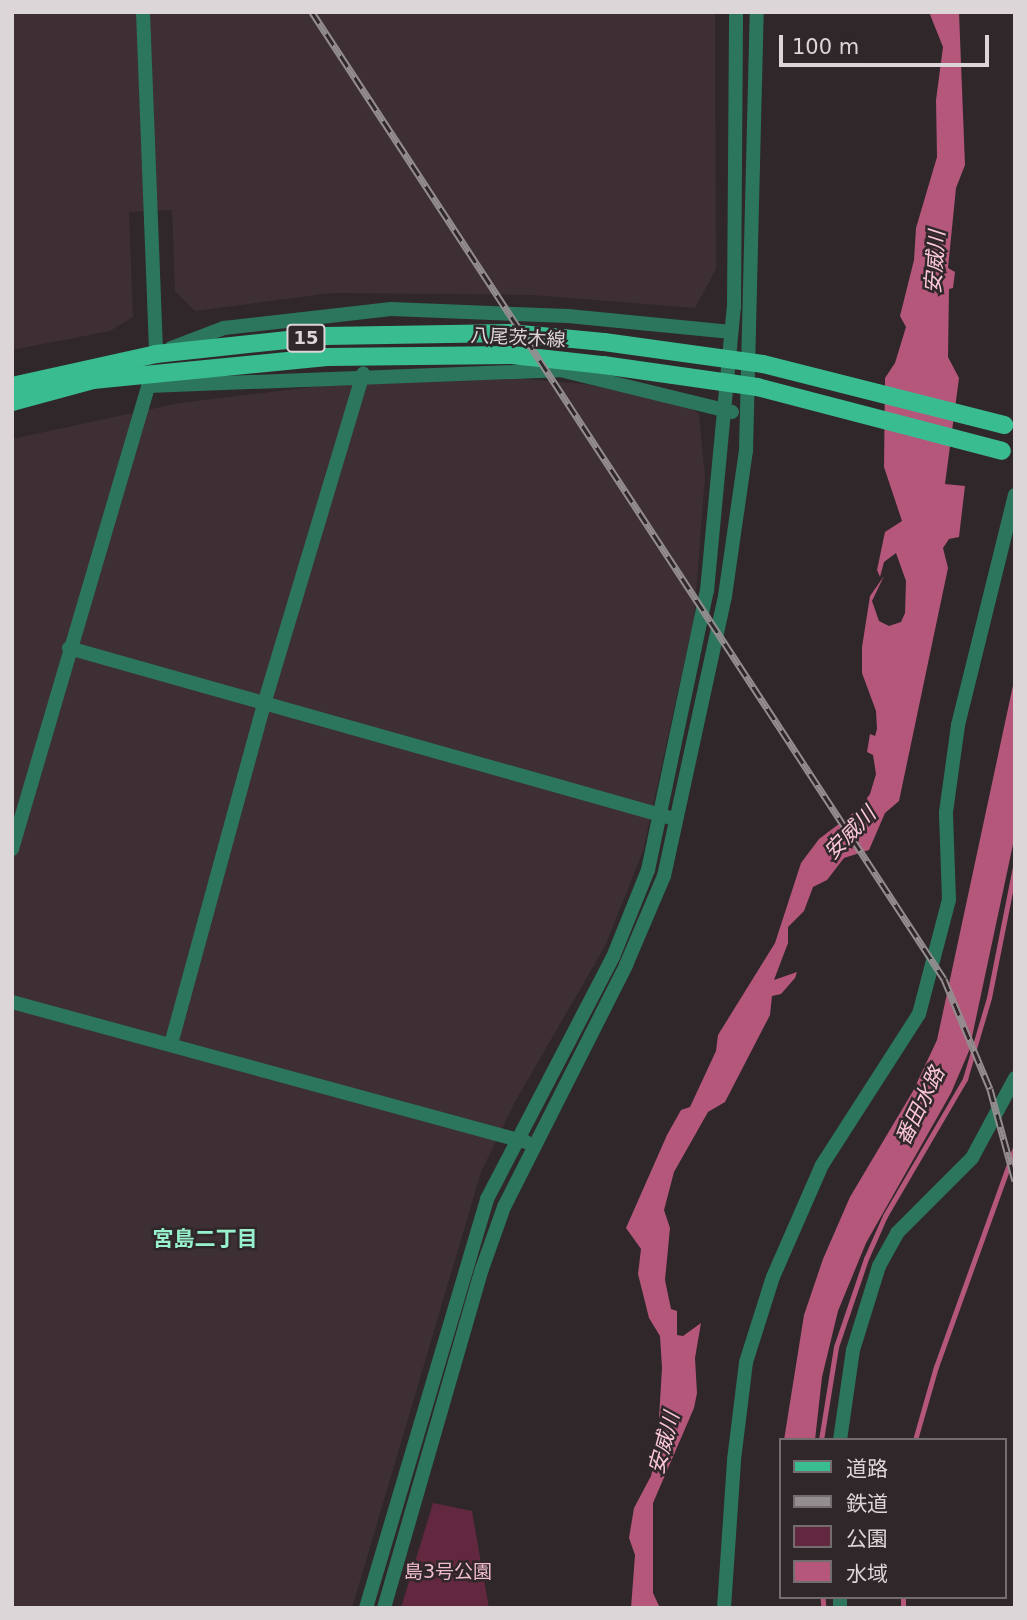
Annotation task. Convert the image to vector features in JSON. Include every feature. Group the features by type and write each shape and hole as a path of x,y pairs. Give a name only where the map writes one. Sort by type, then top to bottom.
{"main road":[{"name":"八尾茨木線","path":"12,386 156,354 324,336 510,333 604,342 763,364 1010,426"},
{"name":"八尾茨木線","path":"12,402 93,380 248,363 327,357 512,355 757,387 1008,452"},
{"path":"186,383 248,363"},
{"path":"93,380 148,386"}],"street":[{"path":"143,12 156,354 224,328 391,309 568,316 731,332"},
{"path":"366,1608 487,1199 613,957 648,870 707,591 731,332 736,12"},
{"path":"384,1608 482,1269 534,1145 626,965 664,876 725,596 746,451 744,415 757,12"},
{"path":"12,849 148,386 363,374 559,370 744,415"},
{"path":"171,1044 264,704 363,374"},
{"path":"724,1608 734,1460 746,1362 773,1277 822,1165 919,1014 949,900 947,812 958,725 1015,495"},
{"path":"69,648 675,819"},
{"path":"12,1002 534,1145"},
{"path":"840,1438 853,1350 879,1266 897,1233 972,1158 1015,1078"}],"shaded area":[{"path":"12,12 715,12 716,269 695,308 532,295 332,293 195,311 175,291 172,210 129,212 133,317 110,331 12,350"},
{"path":"499,377 584,384 686,405 699,414 705,477 694,618 643,851 605,946 515,1102 481,1172 352,1608 12,1608 12,439 179,403 379,379"}],"green space":[{"name":"島3号公園","path":"433,1503 472,1511 489,1608 401,1608"}],"water":[{"name":"安威川","path":"929,12 959,12 965,165 956,188 948,268 955,272 953,288 949,289 948,357 959,378 945,484 965,486 959,537 949,539 943,548 948,568 899,801 885,813 869,850 844,858 827,880 813,887 804,911 788,927 788,943 774,980 797,972 795,978 781,994 772,996 770,1015 725,1102 708,1112 674,1172 664,1210 670,1228 665,1280 671,1309 677,1311 677,1335 683,1336 701,1323 695,1358 697,1393 694,1408 653,1503 653,1593 660,1608 631,1608 635,1555 629,1538 634,1508 651,1476 657,1451 662,1368 660,1336 649,1318 638,1274 641,1249 626,1228 667,1135 681,1110 690,1107 716,1051 718,1035 775,943 801,863 819,839 860,808 870,794 876,774 873,755 867,752 870,734 875,736 877,729 876,711 862,673 862,647 870,596 884,576 872,601 879,621 889,626 901,622 905,613 906,581 896,553 884,562 880,577 877,570 885,532 902,521 884,467 885,378 895,363 906,327 900,316 914,260 916,228 937,157 936,100 943,47"},
{"name":"番田水路","path":"1015,676 1015,835 969,1051 951,1093 866,1243 838,1311 822,1377 815,1438 784,1438 804,1315 823,1259 850,1197 913,1091 937,1040"}],"waterway":[{"name":"番田水路","path":"821,1438 836,1347 866,1259 885,1216 965,1079 989,998 1015,867"},
{"path":"916,1438 936,1367 1015,1148"},
{"path":"823,1599 824,1608"},
{"path":"903,1599 903,1608"}],"railway":[{"path":"312,12 944,979 990,1089 1015,1181"}],"district":[{"name":"宮島二丁目","path":"205,1239"}]}
